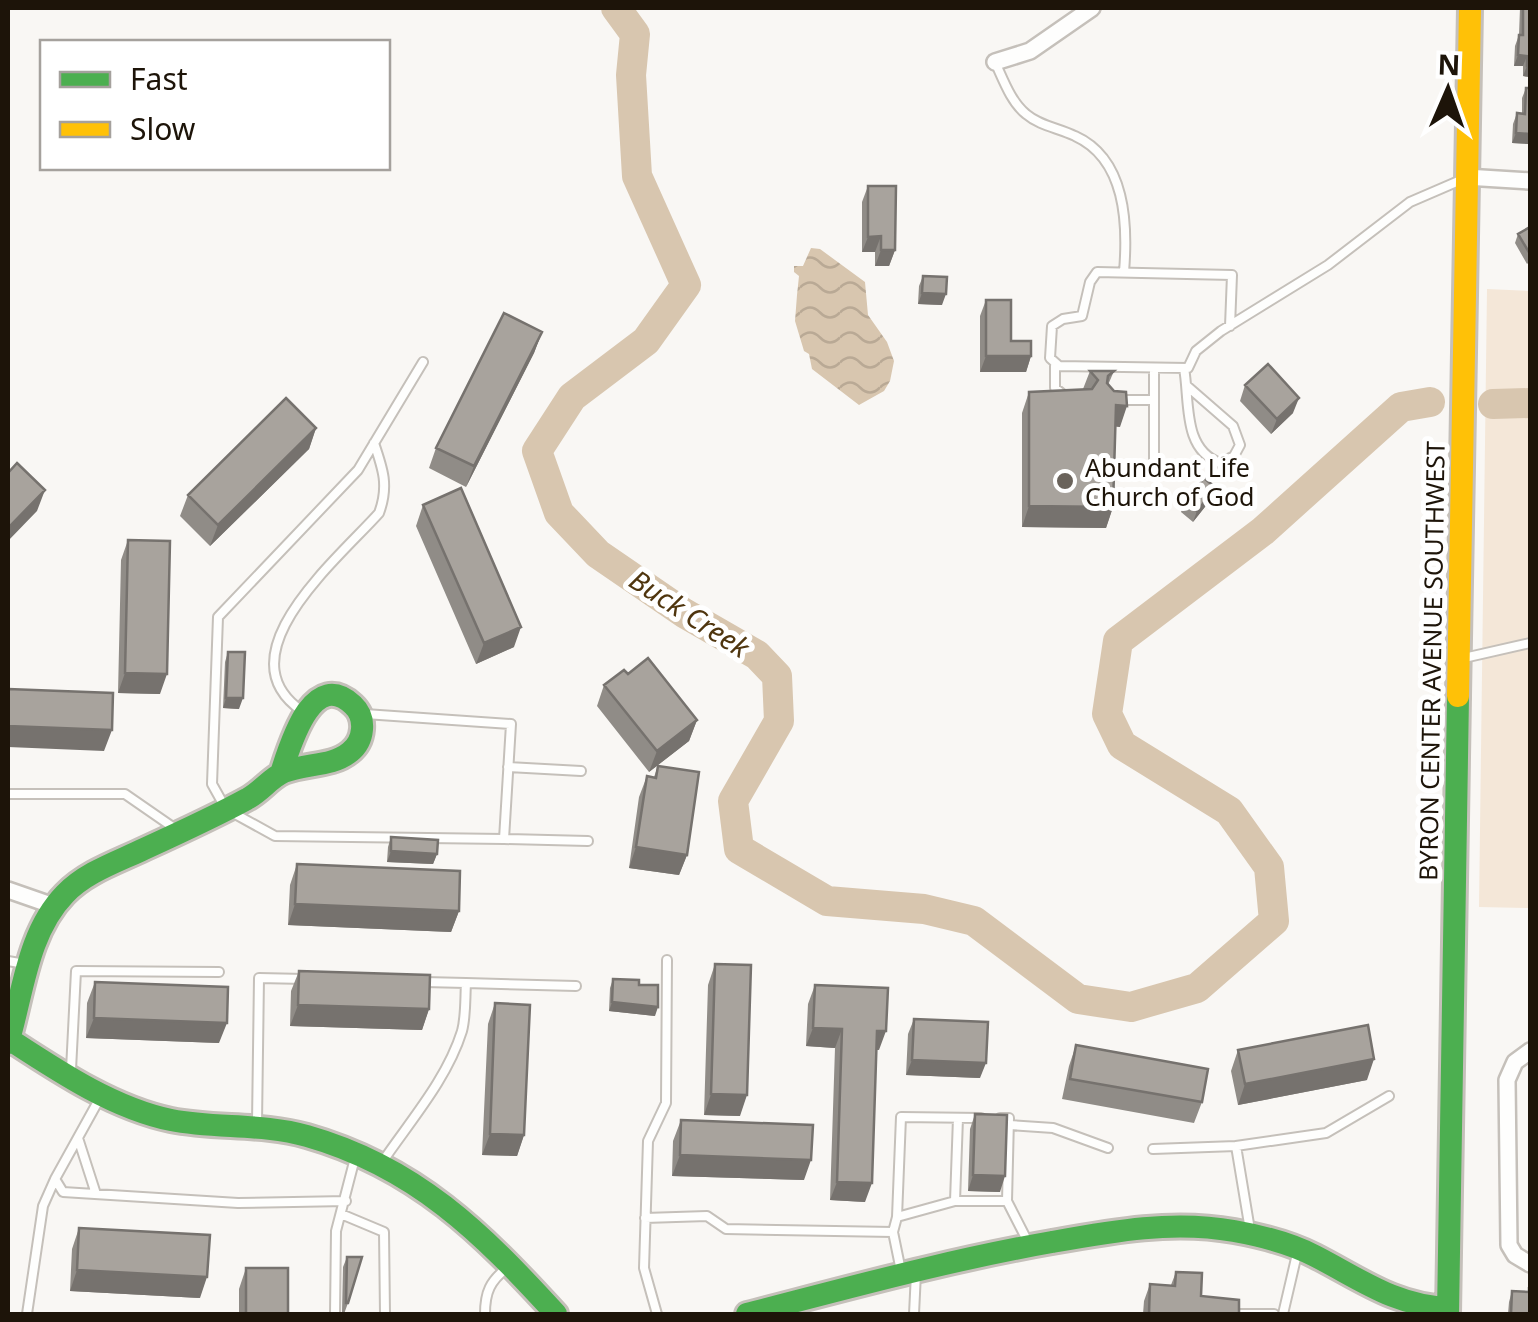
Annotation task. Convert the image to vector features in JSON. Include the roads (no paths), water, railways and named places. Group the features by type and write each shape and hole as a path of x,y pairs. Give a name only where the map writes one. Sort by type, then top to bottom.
{"street":[{"path":"995,62 1030,51 1092,8"},
{"name":"BYRON CENTER AVENUE SOUTHWEST","path":"1448,1311 1470,8"},
{"path":"1466,177 1530,181"},
{"path":"281,773 303,711 323,697 336,696 350,702 360,714 362,732 358,744 343,757 281,773 257,794 94,870 54,906 33,947 18,963 8,1041 136,1110 172,1120 275,1129 380,1165 464,1218 556,1314"},
{"path":"8,890 54,906"},
{"path":"1530,1051 1515,1062 1507,1080 1509,1244 1515,1255 1530,1264"},
{"path":"746,1314 909,1270 1030,1245 1166,1226 1250,1235 1298,1250 1377,1294 1425,1309 1448,1311"}],"lane":[{"path":"995,62 1024,114 1079,137 1108,164 1120,189 1127,233 1124,272"},
{"path":"1055,366 1188,368 1196,351 1328,265 1410,202 1466,177"},
{"path":"1071,400 1054,388 1055,366 1050,358 1052,326 1063,319 1082,316 1090,282 1097,272 1232,275 1230,326"},
{"path":"422,362 358,470 218,617 212,784 226,810 275,836 588,841"},
{"path":"1154,368 1154,470"},
{"path":"1184,368 1191,436 1210,459 1220,463 1234,456 1240,445 1233,426 1187,386"},
{"path":"1106,400 1154,400"},
{"path":"303,711 288,702 274,680 273,656 293,609 379,513 386,494 386,477 374,443"},
{"path":"1459,659 1530,643"},
{"path":"360,714 511,724 504,839"},
{"path":"508,767 581,771"},
{"path":"8,794 124,794 180,832"},
{"path":"657,1314 644,1268 645,1218 648,1142 666,1103 666,960"},
{"path":"71,1075 76,971 219,972"},
{"path":"257,1127 259,978 316,979"},
{"path":"410,982 576,986"},
{"path":"380,1165 444,1068 462,1030 466,983"},
{"path":"28,1314 42,1206 104,1092"},
{"path":"1152,1150 1236,1146 1326,1134 1389,1096"},
{"path":"914,1314 909,1270 892,1232 897,1216 901,1117 1009,1118 1007,1200 1030,1245"},
{"path":"955,1202 958,1118"},
{"path":"1009,1125 1053,1128 1108,1148"},
{"path":"78,1138 96,1194"},
{"path":"1236,1146 1250,1235"},
{"path":"336,1314 336,1230 356,1154"},
{"path":"55,1179 63,1192 238,1204 346,1201"},
{"path":"897,1216 955,1202 1007,1200"},
{"path":"342,1214 384,1232 385,1314"},
{"path":"645,1218 707,1216 726,1229 892,1232"},
{"path":"1283,1314 1298,1250"},
{"path":"485,1314 484,1294 511,1264"},
{"path":"1240,1314 1274,1314"}],"water":[{"path":"811,248 820,249 865,282 868,315 887,342 894,361 884,391 859,405 812,369 809,354 804,351 795,321 799,276 794,266 803,266"}],"waterway":[{"name":"Buck Creek","path":"616,8 635,34 631,75 637,176 686,285 646,341 572,397 537,451 559,513 598,554 684,613 757,655 777,676 779,721 733,801 739,849 827,901 924,909 974,921 1078,999 1131,1007 1197,988 1274,921 1269,867 1229,811 1122,745 1107,714 1118,641 1263,531 1401,407 1430,402"},
{"name":"Buck Creek","path":"1493,404 1530,403"}],"place":[{"name":"Abundant Life Church of God","path":"1065,481"}]}
